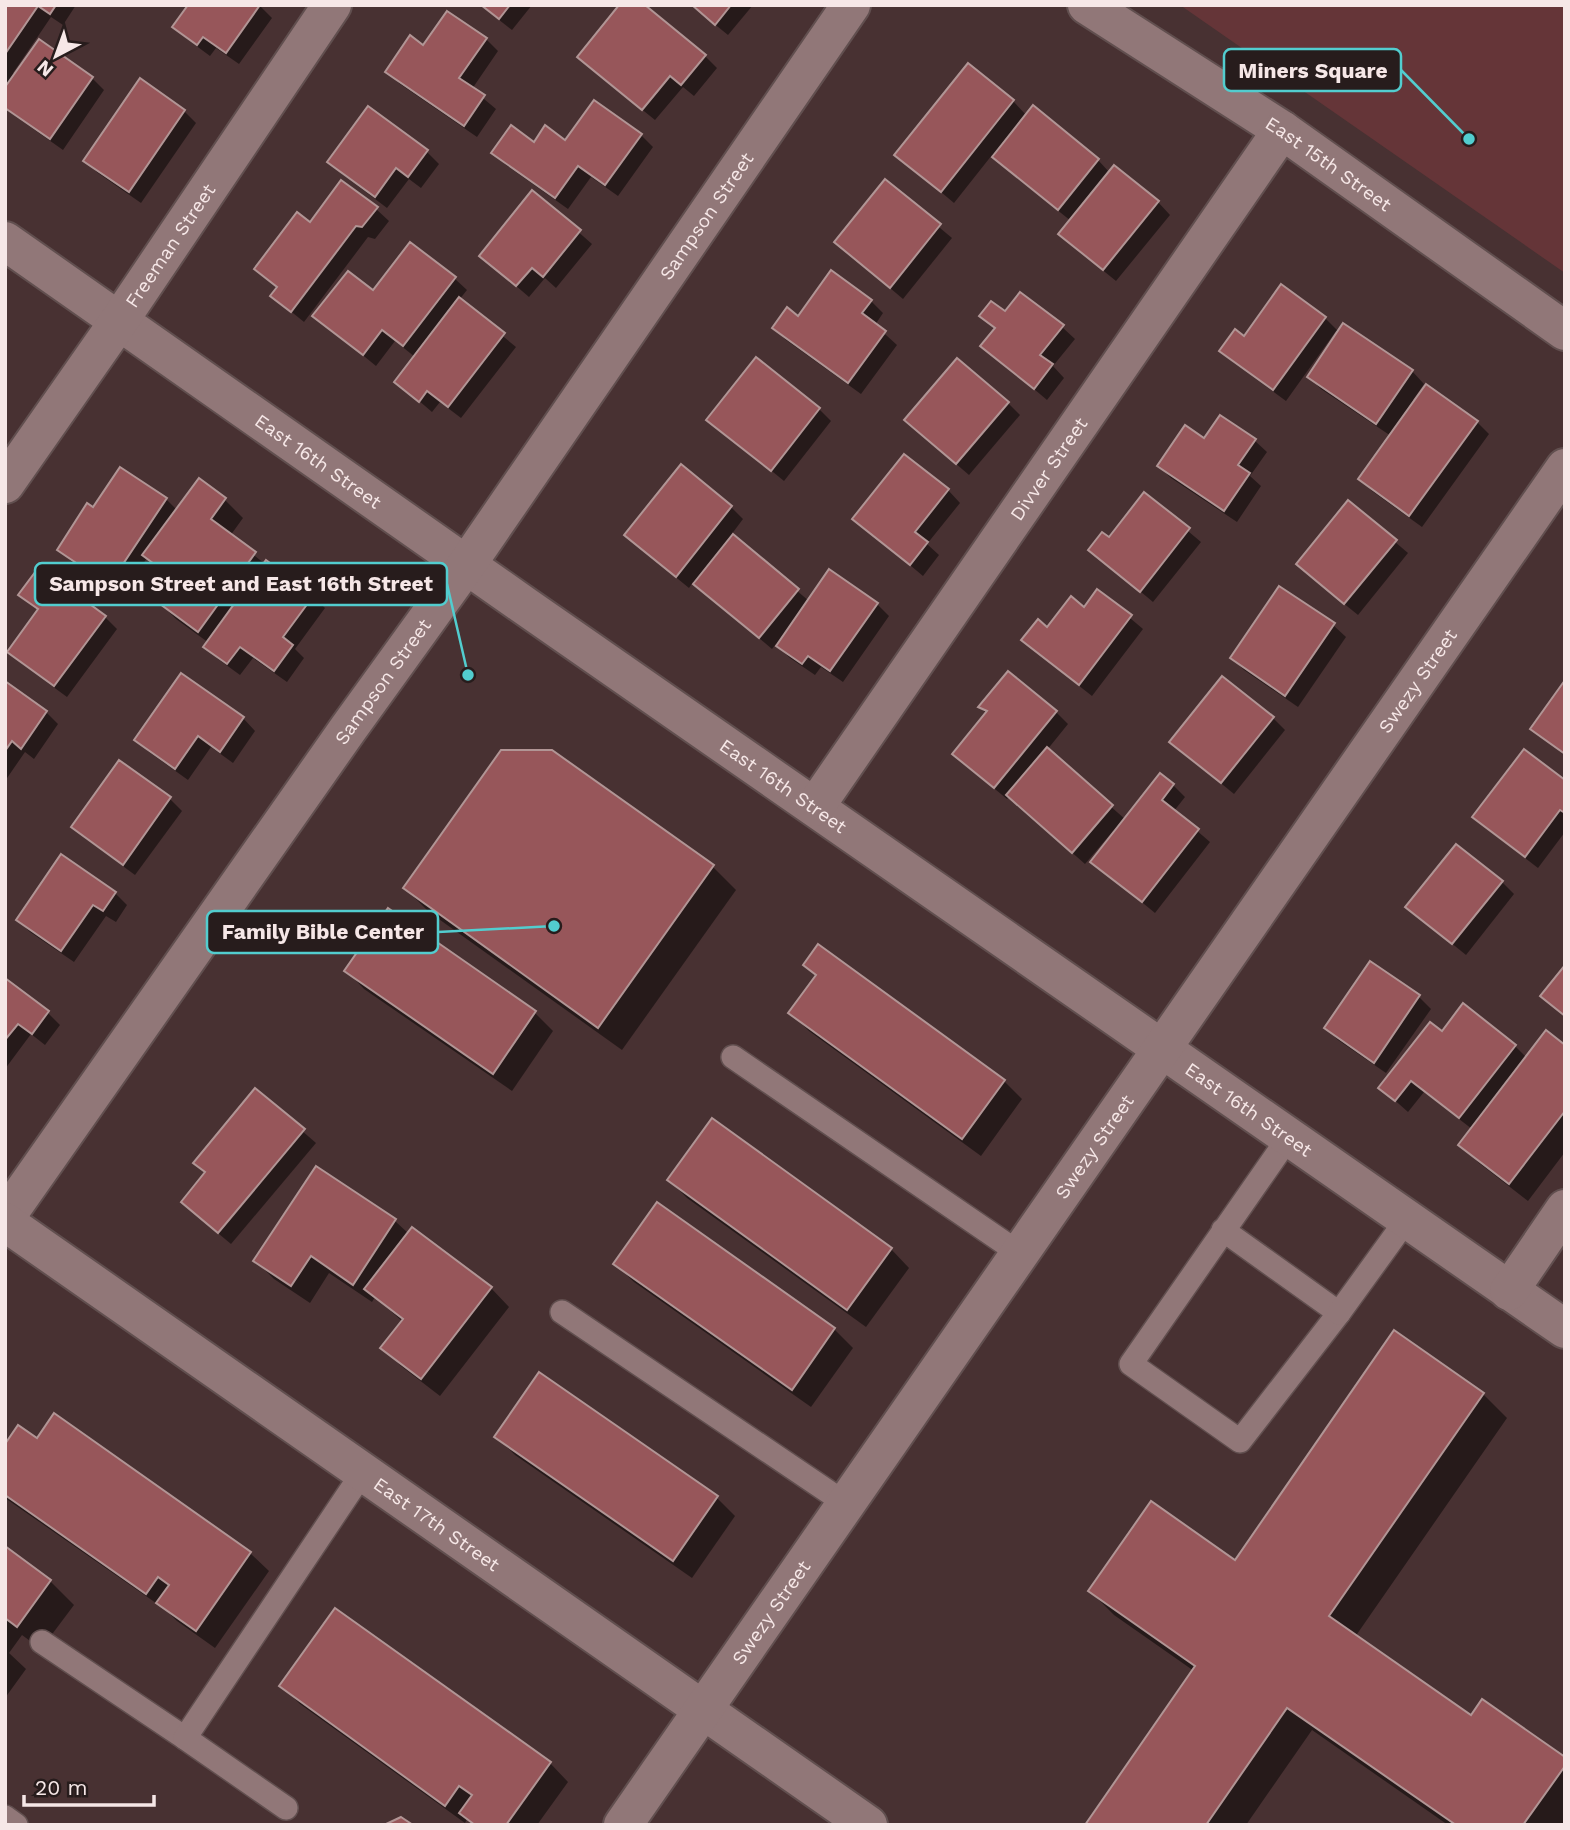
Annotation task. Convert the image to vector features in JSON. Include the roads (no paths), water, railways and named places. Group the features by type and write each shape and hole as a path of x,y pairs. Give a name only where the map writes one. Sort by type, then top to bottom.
{"street":[{"name":"Freeman Street","path":"5,484 119,321 332,5"},
{"name":"Sampson Street","path":"5,1220 348,729 467,564 851,5"},
{"name":"East 15th Street","path":"1087,5 1282,130 1565,331"},
{"name":"Divver Street","path":"816,807 1282,130"},
{"name":"East 16th Street","path":"5,240 1565,1329"},
{"name":"Swezy Street","path":"623,1825 1565,468"},
{"path":"1508,1291 1565,1209"},
{"name":"East 17th Street","path":"5,1220 868,1825"}],"lane":[{"path":"733,1057 1019,1254"},
{"path":"1289,1137 1131,1364 1240,1441 1339,1313 1407,1219"},
{"path":"1223,1230 1339,1313"},
{"path":"562,1312 845,1503"},
{"path":"185,1738 363,1472"},
{"path":"42,1642 286,1808"},
{"path":"5,1817 16,1825"}],"place":[{"name":"Miners Square","path":"1469,139"},
{"name":"Sampson Street and East 16th Street","path":"468,675"},
{"name":"Family Bible Center","path":"554,926"}]}
